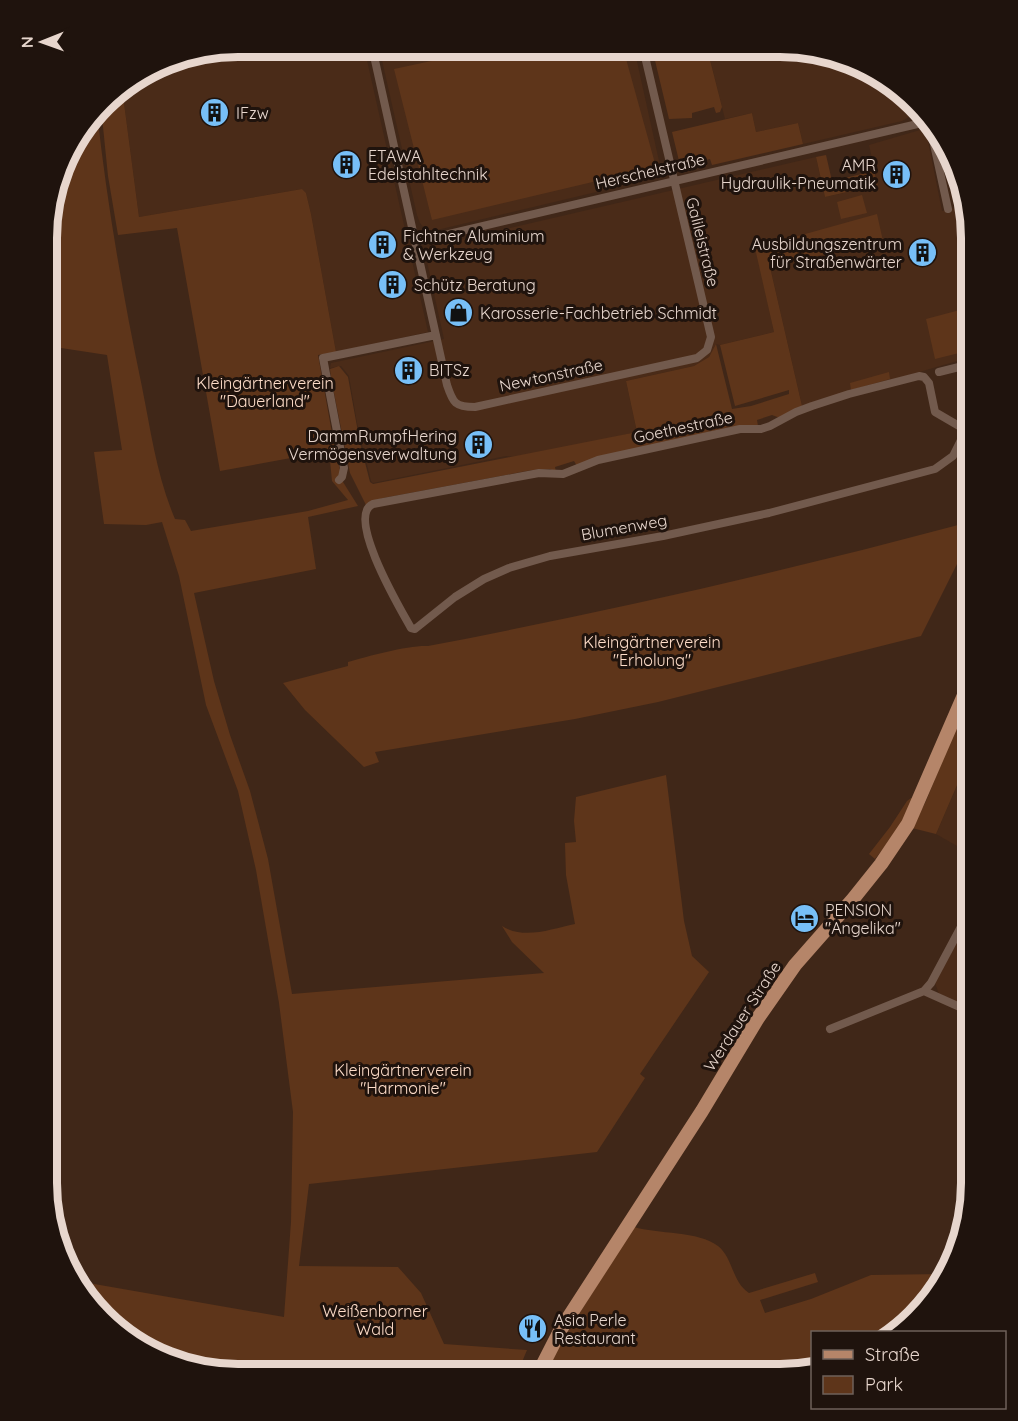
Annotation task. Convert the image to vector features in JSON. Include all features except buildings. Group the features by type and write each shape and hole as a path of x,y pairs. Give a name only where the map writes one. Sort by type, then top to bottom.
{"main road":[{"name":"Werdauer Straße","path":"543,1364 561,1329 690,1129 758,1018 795,965 853,899 881,864 908,824 961,702"}],"street":[{"name":"Newtonstraße","path":"374,57 436,335 453,401 461,406 475,407 697,358 707,350 711,337"},
{"name":"Galileistraße","path":"645,57 711,337"},
{"name":"Herschelstraße","path":"415,242 920,123"},
{"path":"933,142 948,209"},
{"path":"339,480 344,468 324,358 436,335"},
{"path":"939,372 961,366"},
{"name":"Goethestraße","path":"367,508 373,504 528,475 563,474 598,460 740,429 762,429 796,412 828,400 919,376 929,382 935,412 961,427"},
{"name":"Blumenweg","path":"367,508 366,529 371,546 393,597 411,628 415,629 454,597 484,579 509,568 550,556 663,536 769,513 935,469 952,456 961,443"},
{"path":"830,1029 924,992 932,983 961,927"},
{"path":"924,992 961,1008"}],"shaded area":[{"path":"238,57 366,57 428,332 336,352 311,214 306,193 302,189 139,217 123,98 128,94 147,81 169,71 203,60"},
{"path":"381,57 636,57 661,170 650,178 437,230 426,230 417,215"},
{"path":"709,57 780,57 827,63 881,87 912,115 902,121 803,144 798,123 756,132 752,113 725,119"},
{"path":"920,130 927,136 942,211 959,207 961,226 961,360 802,406 770,267 883,241 756,248 774,332 716,344 709,357 694,366 626,381 637,432 565,448 514,457 506,456 373,483 371,481 357,423 349,376 341,366 330,368 331,363 444,339 424,248 816,157 825,197 878,185 869,145"},
{"path":"961,776 961,848 936,834"},
{"path":"961,935 961,1004 939,994 935,983"}],"green space":[{"path":"438,57 625,57 656,167 432,220 394,69 436,60"},
{"path":"654,57 709,57 722,107 720,112 716,113 714,107 692,113 692,118 669,119"},
{"path":"123,98 139,217 302,189 306,193 311,214 336,352 318,355 343,482 358,506 308,517 316,569 194,593 214,681 250,791 268,859 292,994 544,973 512,942 502,926 528,933 575,924 566,875 565,843 576,842 574,821 576,797 666,775 684,921 692,956 709,972 640,1074 645,1078 597,1152 309,1184 299,1266 398,1267 421,1293 444,1344 527,1350 521,1364 238,1364 203,1361 158,1345 137,1334 102,1302 86,1283 284,1317 291,1222 293,1112 279,1003 256,870 238,791 206,705 179,576 162,522 146,525 104,524 94,452 122,450 107,355 57,347 57,238 60,203 81,147 98,123 128,319 155,454 175,519 185,520 191,531 308,511 348,500 332,481 329,451 220,471 177,228 118,235 108,176 102,119"},
{"path":"752,113 756,132 798,123 803,144 712,165 710,159 706,160 707,166 686,169 680,165 672,132"},
{"path":"826,155 832,181 874,171 878,185 825,197 816,157"},
{"path":"862,195 867,213 841,219 837,202"},
{"path":"877,214 883,241 770,267 802,406 780,418 772,415 757,420 758,426 729,427 577,466 574,461 555,467 556,472 550,469 532,470 383,498 366,505 350,473 330,369 339,366 348,377 360,443 370,482 373,484 637,432 626,381 694,366 709,357 716,344 732,409 751,406 789,394 789,390 735,406 720,345 774,332 755,248"},
{"path":"961,310 961,352 935,359 926,319"},
{"path":"889,372 890,379 851,390 850,383"},
{"name":"Kleingärtnerverein \"Erholung\"","path":"961,524 961,556 921,636 658,702 575,719 375,752 379,762 364,767 305,710 283,683 348,666 348,662 388,651 428,646 629,605"},
{"path":"961,716 961,776 936,834 912,828 926,801"},
{"path":"911,798 915,798 897,831 875,859 869,854"},
{"path":"634,1227 689,1235 710,1241 723,1251 739,1283 749,1293 815,1273 818,1282 760,1300 765,1313 811,1299 871,1275 936,1274 916,1302 885,1331 811,1331 811,1362 792,1364 547,1364"}],"place":[{"name":"IFzw","path":"215,113"},
{"name":"ETAWA Edelstahltechnik","path":"347,165"},
{"name":"AMR Hydraulik-Pneumatik","path":"897,174"},
{"name":"Fichtner Aluminium & Werkzeug","path":"382,245"},
{"name":"Ausbildungszentrum für Straßenwärter","path":"923,253"},
{"name":"Schütz Beratung","path":"393,285"},
{"name":"Karosserie-Fachbetrieb Schmidt","path":"459,313"},
{"name":"BITSz","path":"408,370"},
{"name":"DammRumpfHering Vermögensverwaltung","path":"478,445"},
{"name":"PENSION \"Angelika\"","path":"804,919"},
{"name":"Asia Perle Restaurant","path":"533,1329"}],"park label":[{"name":"Kleingärtnerverein \"Dauerland\"","path":"265,392"},
{"name":"Kleingärtnerverein \"Harmonie\"","path":"403,1079"},
{"name":"Weißenborner Wald","path":"375,1320"}]}
